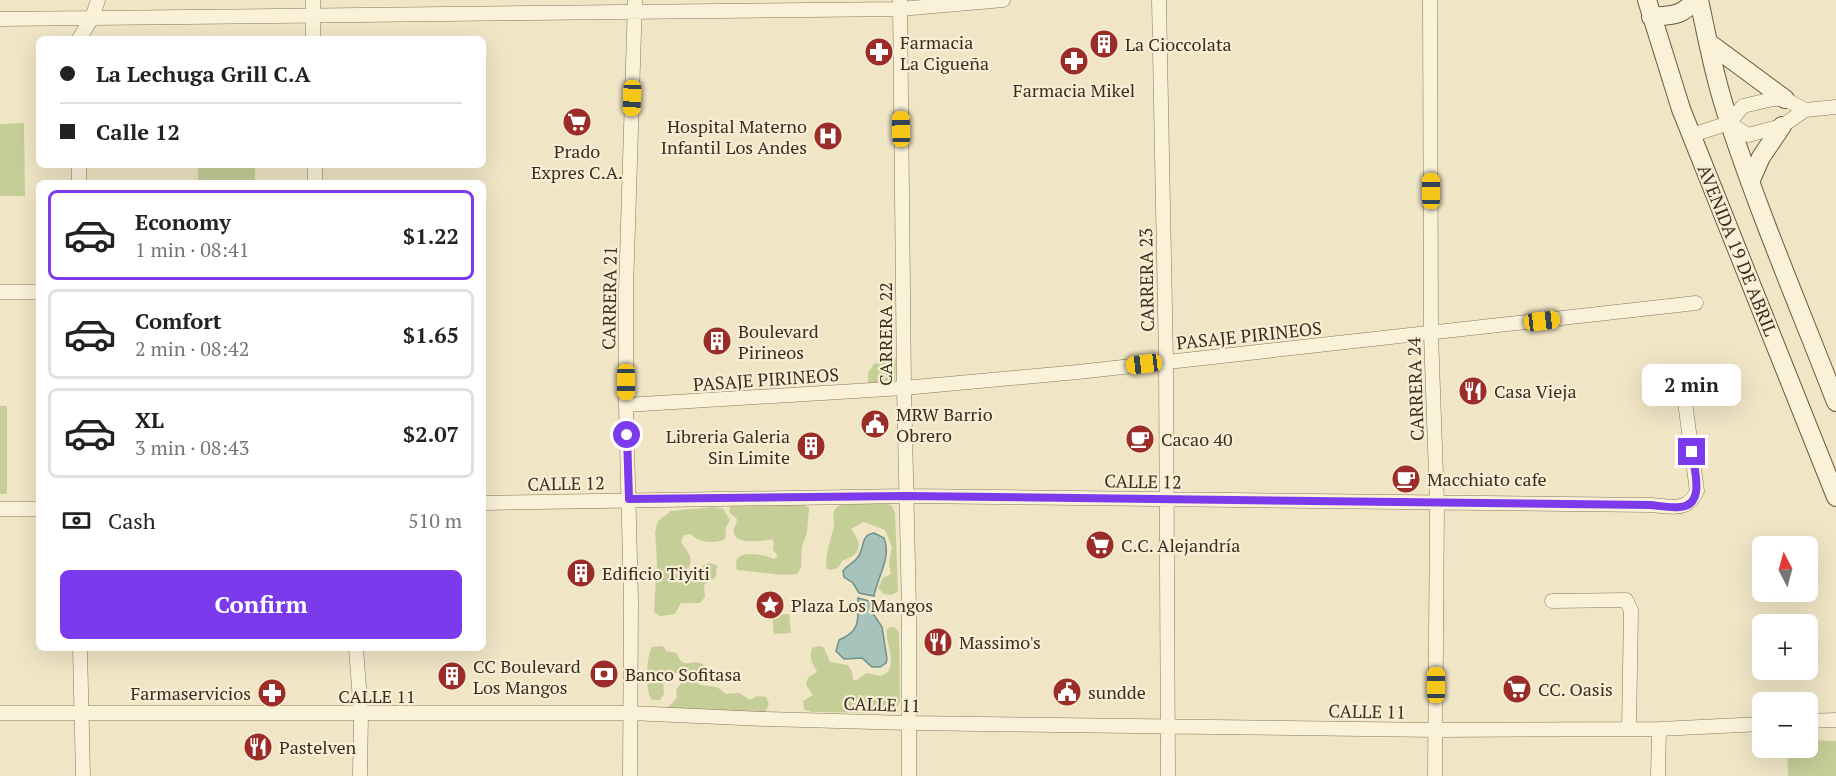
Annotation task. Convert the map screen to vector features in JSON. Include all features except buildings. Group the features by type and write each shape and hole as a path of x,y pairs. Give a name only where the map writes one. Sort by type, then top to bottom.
{"main road":[{"path":"1649,9 1677,15 1686,11 1697,0"},
{"name":"AVENIDA 19 DE ABRIL","path":"1697,0 1729,123 1836,402"},
{"name":"AVENIDA 19 DE ABRIL","path":"1649,9 1673,87 1836,497"},
{"path":"1709,43 1785,99"},
{"path":"1750,182 1761,157 1782,126"}],"street":[{"path":"81,36 92,18 99,0"},
{"path":"313,0 313,36"},
{"path":"0,19 313,16 634,6 900,4 1003,0"},
{"name":"CARRERA 23","path":"1159,0 1166,362 1167,776"},
{"name":"CARRERA 24","path":"1430,0 1431,334 1437,503 1435,776"},
{"name":"CARRERA 22","path":"900,4 909,776"},
{"name":"CARRERA 21","path":"630,776 631,600 626,405 626,289 634,6"},
{"path":"1692,135 1729,123 1743,106 1773,99 1785,99 1805,110"},
{"path":"1729,123 1748,135 1782,126 1805,110 1836,107"},
{"path":"0,292 36,292"},
{"name":"PASAJE PIRINEOS","path":"626,405 903,388 1078,372 1696,303"},
{"name":"CALLE 12","path":"486,503 906,496 1682,507 1692,501 1697,491 1684,395"},
{"path":"0,509 36,509"},
{"path":"1552,601 1626,600 1629,604 1631,610 1629,729"},
{"path":"80,651 83,776"},
{"path":"356,651 361,714 360,776"},
{"name":"CALLE 11","path":"0,713 630,713 909,723 1435,730 1659,729 1752,724"},
{"path":"1818,721 1836,720"},
{"path":"1658,776 1659,729"}],"green space":[{"path":"24,123 25,196 0,196 0,124"},
{"path":"198,168 255,168 255,180 198,180"},
{"path":"896,359 895,385 868,387 868,373 874,364"},
{"path":"0,406 7,406 7,494 0,494"},
{"path":"879,502 891,505 895,512 898,591 892,595 884,594 878,588 883,578 891,574 889,563 892,547 885,530 864,522 851,529 858,540 856,553 834,569 827,569 826,565 834,527 834,511 840,505"},
{"path":"802,503 809,508 801,567 797,574 782,575 737,570 738,558 743,555 756,554 774,559 778,556 773,550 772,539 748,541 737,538 734,529 737,519 729,512 731,505"},
{"path":"714,507 723,509 730,520 726,527 725,539 707,542 691,534 684,535 681,542 691,560 684,579 691,580 698,574 701,566 709,563 717,565 716,577 704,585 705,597 700,603 681,603 675,614 660,616 654,612 657,560 655,532 658,521 671,511"},
{"path":"789,614 791,633 774,634 772,615"},
{"path":"891,627 899,632 900,702 895,709 878,713 811,712 804,709 803,701 813,695 806,685 807,682 817,671 811,659 813,647 824,648 830,662 848,665 853,680 857,680 866,673 881,676 888,672 890,666 891,656 887,629"},
{"path":"660,646 666,651 677,653 682,662 704,665 705,673 697,682 700,685 717,687 726,694 739,693 750,700 757,696 766,697 769,704 764,715 670,711 668,707 677,698 676,690 681,682 679,673 663,682 664,694 660,700 652,700 647,682 648,658 652,647"},
{"path":"1818,740 1836,741 1836,776 1788,776 1787,758 1818,758"}],"water":[{"path":"874,533 884,538 886,553 874,596 859,593 853,583 844,577 843,571 858,557 867,536"},
{"path":"858,598 873,602 874,615 882,627 887,659 886,663 880,667 872,667 862,658 844,659 836,651 839,640 855,629"}],"place":[{"name":"La Cioccolata","path":"1104,44"},
{"name":"Farmacia La Cigueña","path":"879,52"},
{"name":"Farmacia Mikel","path":"1074,61"},
{"name":"Prado Expres C.A.","path":"577,122"},
{"name":"Hospital Materno Infantil Los Andes","path":"828,136"},
{"name":"Boulevard Pirineos","path":"717,341"},
{"name":"Casa Vieja","path":"1473,391"},
{"name":"MRW Barrio Obrero","path":"875,424"},
{"name":"Cacao 40","path":"1140,439"},
{"name":"Libreria Galeria Sin Limite","path":"811,446"},
{"name":"Macchiato cafe","path":"1406,479"},
{"name":"C.C. Alejandría","path":"1100,545"},
{"name":"Edificio Tiyiti","path":"581,573"},
{"name":"Plaza Los Mangos","path":"770,605"},
{"name":"Massimo's","path":"938,642"},
{"name":"Banco Sofitasa","path":"604,674"},
{"name":"CC Boulevard Los Mangos","path":"452,676"},
{"name":"CC. Oasis","path":"1517,689"},
{"name":"sundde","path":"1067,692"},
{"name":"Farmaservicios","path":"272,693"},
{"name":"Pastelven","path":"258,747"}],"route":[{"path":"627,435 629,499 887,496 1682,507 1692,501 1697,491 1692,452"}]}
